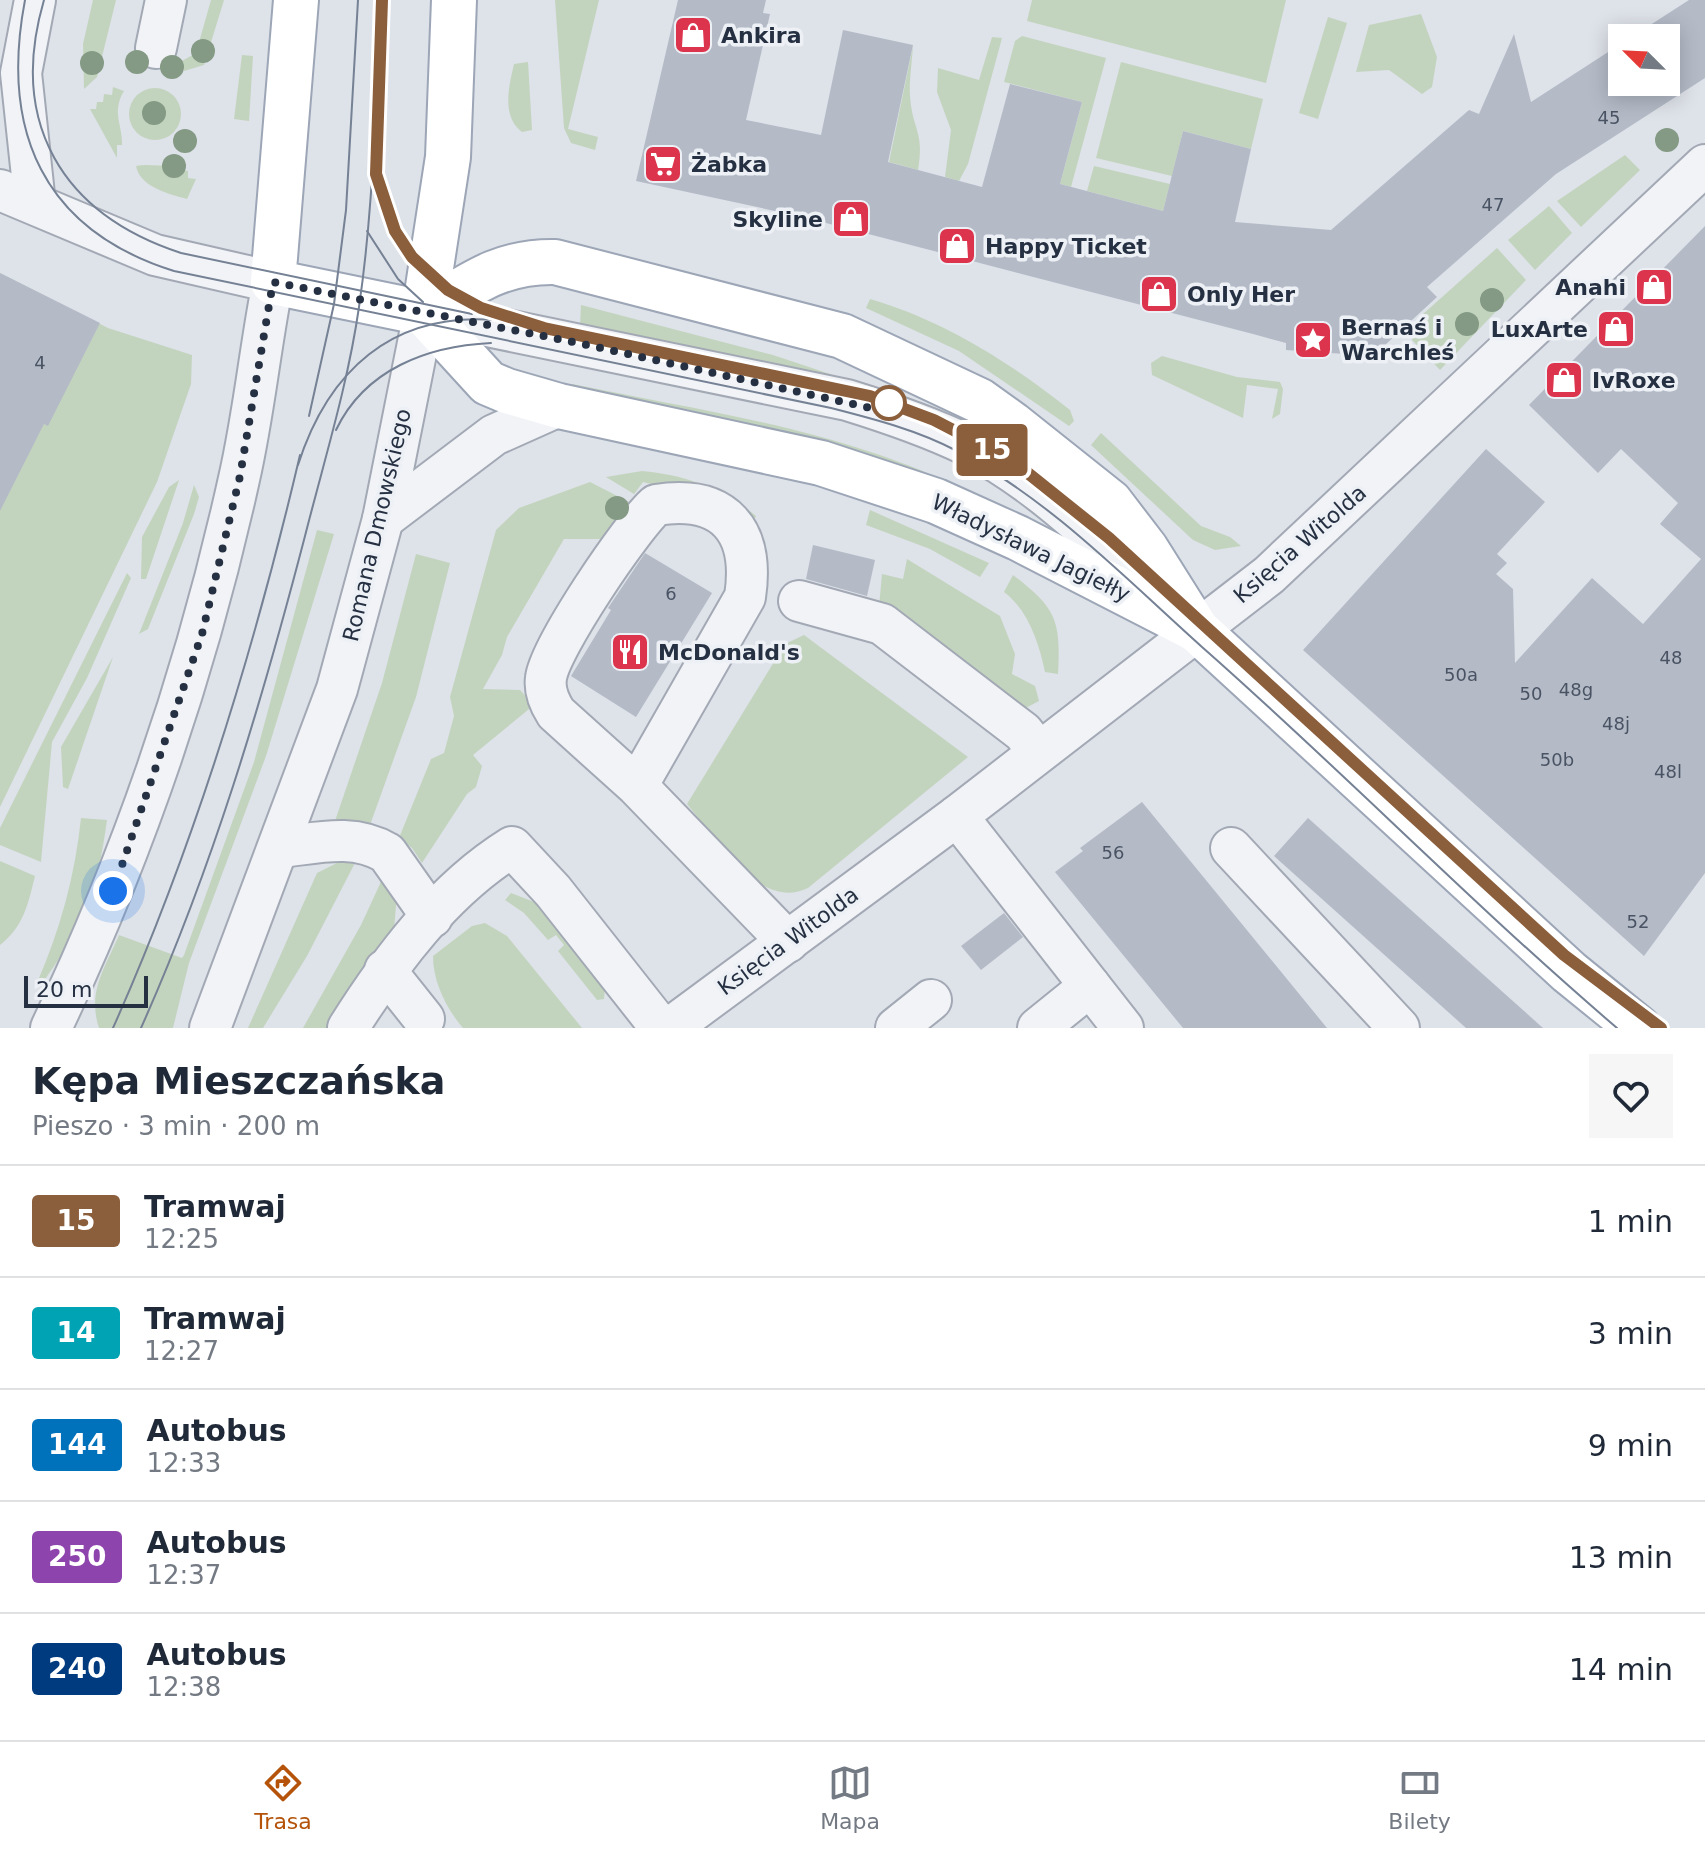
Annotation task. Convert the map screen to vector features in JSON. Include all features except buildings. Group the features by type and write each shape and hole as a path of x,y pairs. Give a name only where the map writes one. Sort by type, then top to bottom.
{"main road":[{"path":"296,0 273,282 424,313"},
{"name":"Romana Dmowskiego","path":"424,313 448,157 454,0"},
{"name":"Władysława Jagiełły","path":"555,262 842,336 980,401 1066,465 1110,502 1146,549 1197,630 1018,538 936,501 821,463 559,406 488,383 424,313 480,279 515,263 555,262"},
{"path":"1197,630 1569,972 1638,1028"}],"street":[{"path":"35,0 21,73 18,197 155,255 273,282 240,476 202,634 133,842 93,939 51,1028"},
{"path":"156,48 166,0"},
{"name":"Księcia Witolda","path":"670,1028 957,816 1269,575 1396,459 1705,165"},
{"path":"424,313 847,400 936,431 998,463 1045,497 1197,630"},
{"name":"Romana Dmowskiego","path":"210,1028 281,847 337,689 383,519 424,313"},
{"path":"383,519 494,435 559,406"},
{"path":"637,786 745,597 750,569 744,541 715,509 695,502 656,505 641,518 555,653 546,678 547,699 556,713 637,786 788,942"},
{"path":"799,601 882,624 1023,732 1038,751"},
{"path":"957,816 1123,1028"},
{"path":"281,847 347,839 380,849 387,853 432,917"},
{"path":"348,1028 385,970 432,917 479,867 512,847 563,902 661,1028"},
{"path":"1231,848 1399,1028"},
{"path":"385,970 424,1019"},
{"path":"1038,1028 1090,986"},
{"path":"896,1028 931,1000"}],"green space":[{"path":"93,0 116,0 97,77 84,89 83,44"},
{"path":"211,0 224,0 204,65 184,71 182,61 196,53"},
{"path":"555,0 599,0 568,129 598,137 595,150 571,143 564,128"},
{"path":"1032,0 1286,0 1266,83 1027,21"},
{"path":"1421,14 1437,57 1432,87 1422,94 1389,70 1356,72 1369,25"},
{"path":"1328,17 1347,23 1318,119 1299,113"},
{"path":"1022,36 1106,58 1071,187 1060,184 1082,102 1004,82 1015,41"},
{"path":"992,37 1002,38 968,164 959,181 945,177 951,130 937,92 938,68 979,80"},
{"path":"913,46 910,96 920,147 918,170 889,162"},
{"path":"242,55 253,56 249,121 234,119"},
{"path":"528,62 532,130 522,132 511,118 508,100 514,64"},
{"path":"1121,62 1263,99 1251,149 1183,131 1172,176 1096,158"},
{"path":"113,87 124,91 118,106 122,145 117,145 117,158 90,109 96,109 97,102 103,102 104,94 112,95"},
{"path":"155,88 173,96 181,114 173,132 155,140 137,132 129,114 137,96"},
{"path":"1625,155 1640,170 1581,227 1557,201"},
{"path":"175,162 181,165 181,170 188,171 188,178 196,179 187,199 148,184 136,166 165,165"},
{"path":"1094,166 1170,184 1163,211 1087,191"},
{"path":"1549,206 1572,233 1535,270 1508,240"},
{"path":"1497,248 1526,280 1440,370 1412,340 1413,323"},
{"path":"0,273 108,328 192,355 191,384 157,482 0,807"},
{"path":"870,299 924,319 975,345 1070,410 1074,421 1069,426 959,351 866,308"},
{"path":"581,305 773,355 887,393 580,326"},
{"path":"1162,356 1237,377 1280,382 1283,389 1280,414 1272,419 1278,389 1247,385 1243,418 1152,375 1151,363"},
{"path":"572,384 725,414 825,438 924,471 971,493 572,392"},
{"path":"1101,433 1201,526 1230,537 1241,546 1215,550 1193,540 1091,445"},
{"path":"642,471 703,484 756,516 751,526 719,501 643,482 634,494 606,477"},
{"path":"179,480 146,579 141,579 142,537 169,487"},
{"path":"590,482 631,503 607,539 564,539 507,637 502,655 483,689 520,690 534,705 473,755 482,766 476,787 467,794 422,863 412,848 399,838 431,759 444,753 454,716 450,697 496,530 519,508"},
{"path":"194,485 199,497 194,514 148,629 139,634 183,523"},
{"path":"870,510 989,563 980,577 930,549 866,525"},
{"path":"317,530 334,534 266,756 189,963 173,1028 99,1028 96,991 119,935 182,958 184,955 254,762"},
{"path":"416,554 450,563 416,697 370,825 335,821 382,683"},
{"path":"907,559 1000,616 1015,654 1012,674 1035,686 1039,701 1020,711 879,607 882,574 903,579"},
{"path":"127,573 131,578 87,678 52,742 41,862 0,845 0,828"},
{"path":"1013,575 1039,597 1053,617 1058,640 1058,674 1045,672 1031,628 1020,608 1004,592"},
{"path":"804,635 968,757 808,888 790,893 772,890 756,881 725,851 687,804 785,644"},
{"path":"113,657 68,789 63,787 61,747"},
{"path":"81,818 107,820 99,868 78,926 41,985 37,983 53,943 71,882"},
{"path":"343,860 356,861 307,956 263,1028 248,1028 317,873"},
{"path":"0,861 35,876 20,922 0,945"},
{"path":"386,871 397,894 394,930 332,1028 303,1028 361,925"},
{"path":"511,893 542,905 605,987 604,999 597,1000 558,951 564,945 556,935 548,940 524,913 505,900"},
{"path":"485,923 507,936 582,1028 463,1028 442,994 435,975 433,956 472,926"}],"tram line":[{"path":"25,0 19,48 19,92 27,133 41,169 63,202 92,230 129,253 174,271 831,408 911,431 957,451 1023,492 1115,567 1617,1028"},
{"path":"44,0 35,45 33,86 40,124 54,158 76,188 104,214 139,236 181,253 472,314"},
{"path":"309,416 334,304 346,210 358,0"},
{"path":"141,1028 190,908 233,786 288,599 342,394 359,307 368,230 382,0"},
{"name":"15","path":"382,0 376,174 383,203 395,231 412,257 448,290 481,308 544,328 870,396 934,420 988,448 1024,470 1109,538 1376,779 1564,955 1661,1028"},
{"path":"378,182 393,224 416,260 448,289 487,310"},
{"path":"367,231 398,279 423,302"},
{"path":"298,465 311,431 327,402 346,376 369,354 395,338 425,326 458,320 518,323 777,374 917,413 1014,463 1064,501 1293,704 1567,960 1661,1028"},
{"path":"336,430 348,409 381,376 444,349 491,343"},
{"path":"113,1028 170,888 220,746 263,601 300,455"}],"place":[{"name":"Ankira","path":"693,35"},
{"name":"Żabka","path":"663,164"},
{"name":"Skyline","path":"851,219"},
{"name":"Happy Ticket","path":"957,246"},
{"name":"Anahi","path":"1654,287"},
{"name":"Only Her","path":"1159,294"},
{"name":"LuxArte","path":"1616,329"},
{"name":"Bernaś i Warchleś","path":"1313,340"},
{"name":"IvRoxe","path":"1564,380"},
{"name":"McDonald's","path":"630,652"}],"route":[{"path":"113,891 133,842 202,634 240,476 273,282 578,343 847,400 880,410 889,403"}]}
